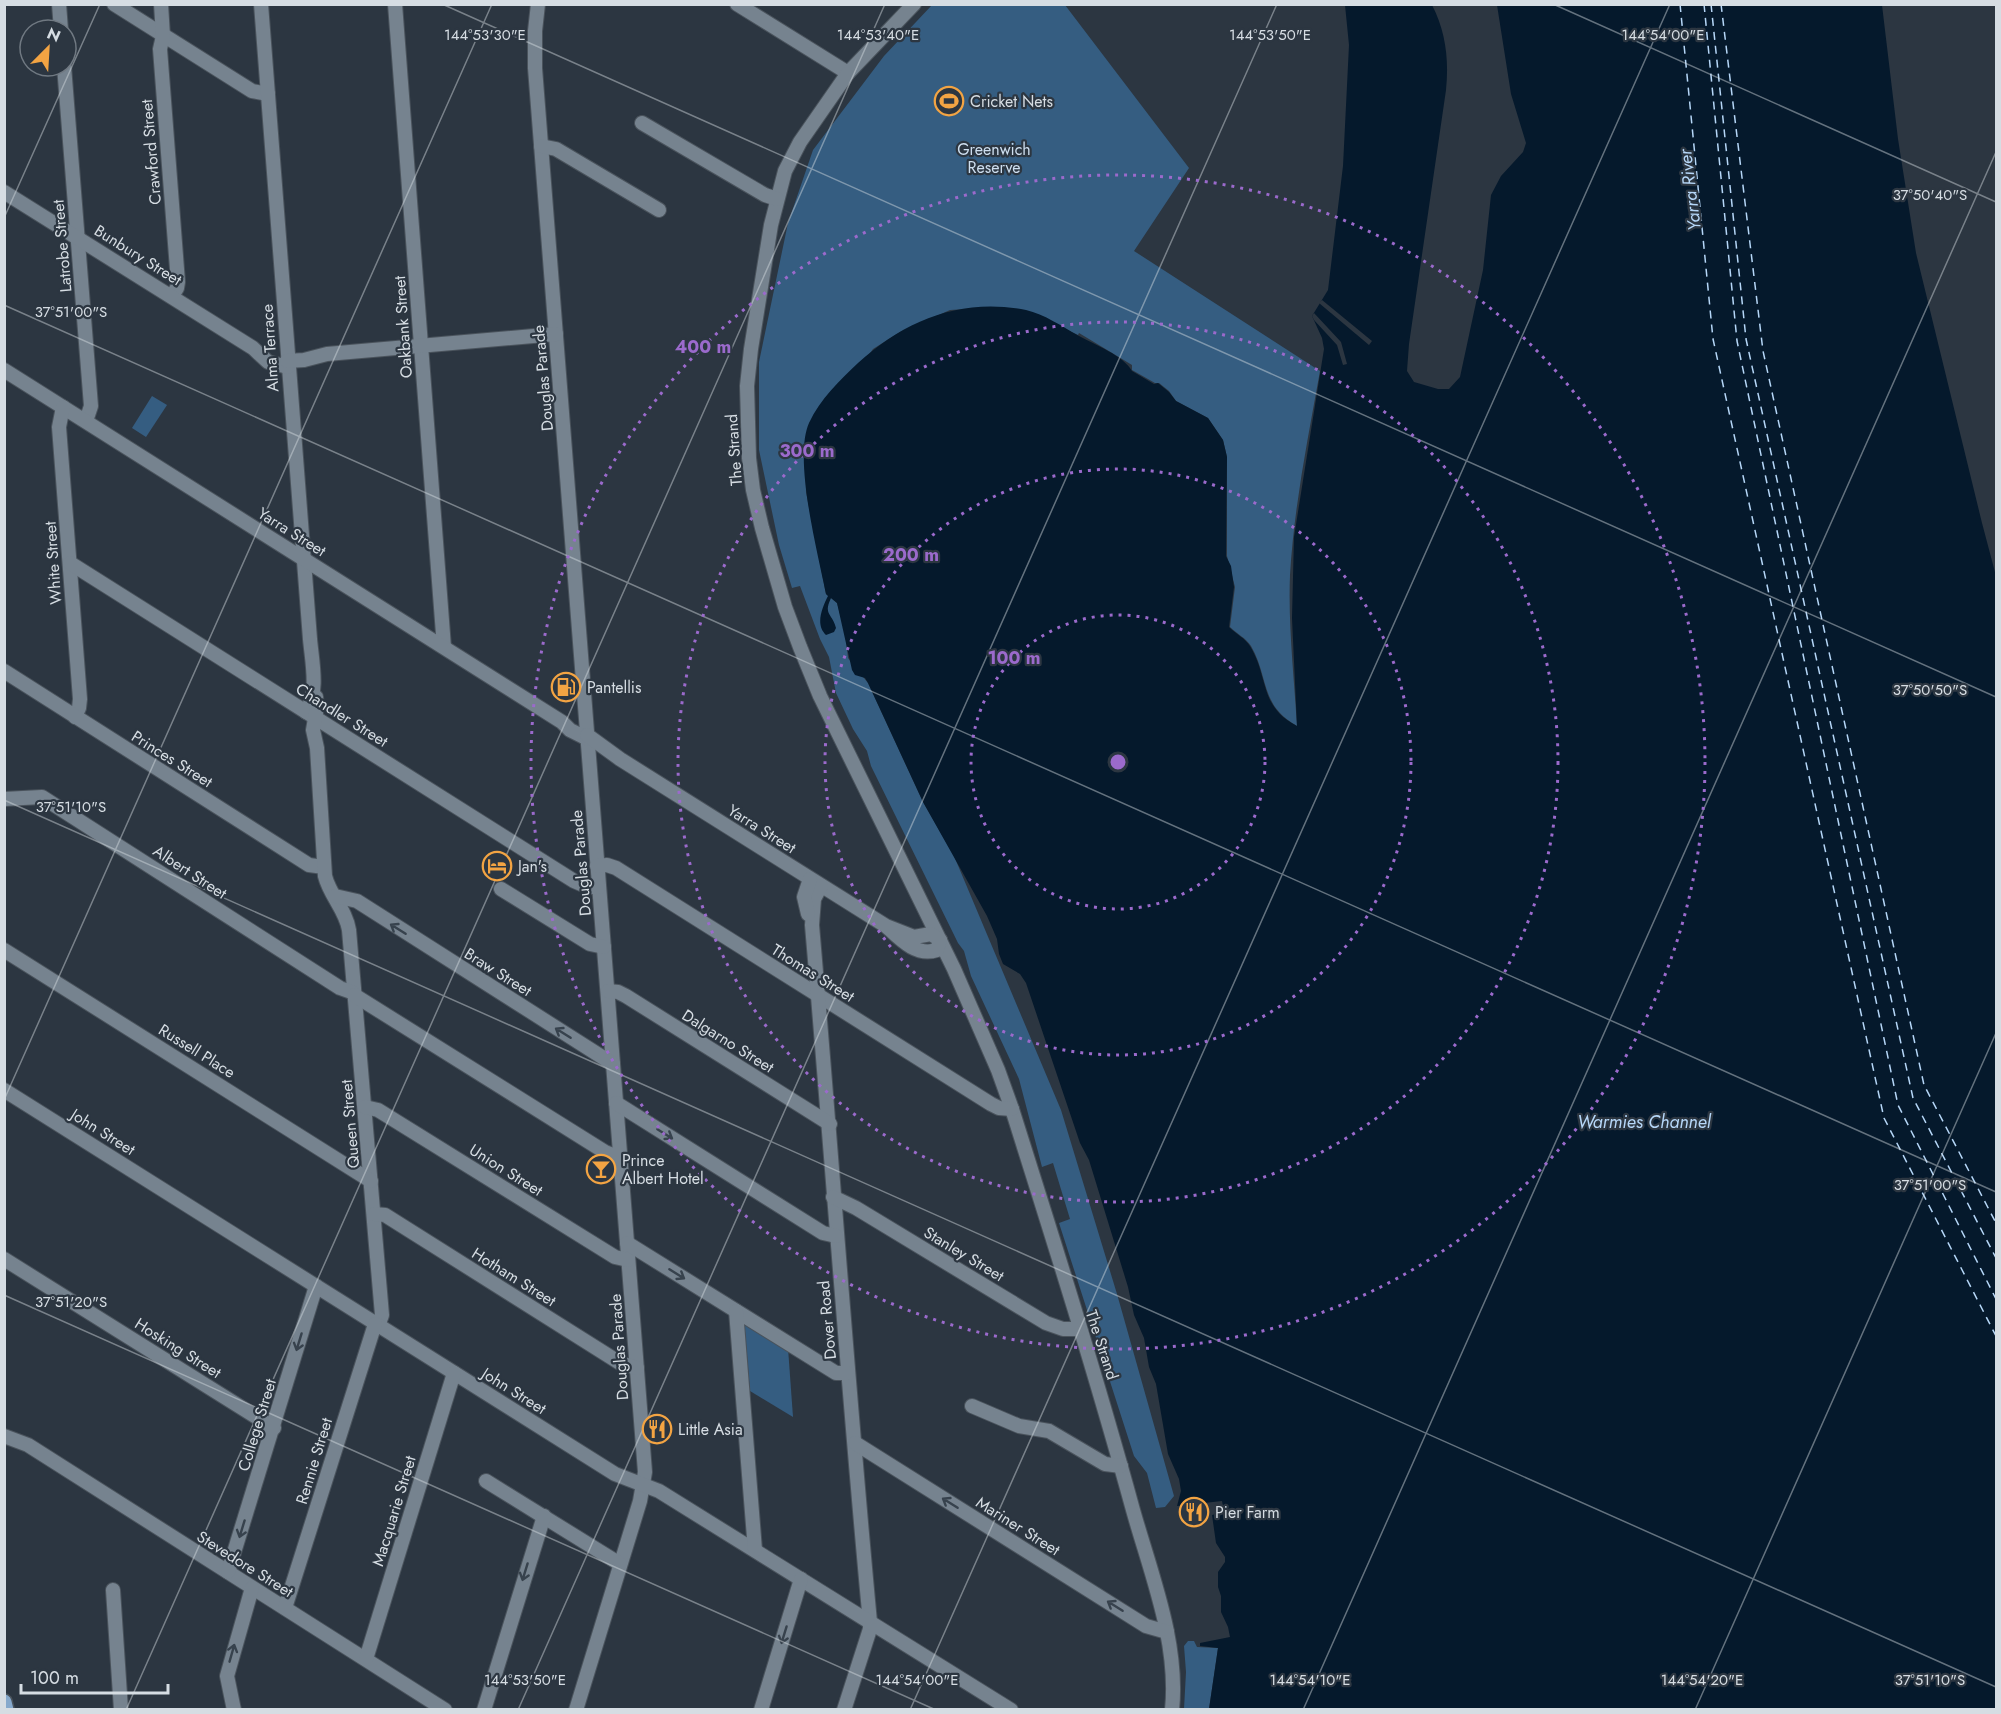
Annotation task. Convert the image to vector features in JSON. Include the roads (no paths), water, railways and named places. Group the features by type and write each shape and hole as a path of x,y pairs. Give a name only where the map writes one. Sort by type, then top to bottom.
{"main road":[{"path":"4,1702 6,1710"}],"street":[{"path":"114,4 252,91 268,94"},
{"name":"Crawford Street","path":"161,4 163,36 160,49 178,279 172,296"},
{"name":"Alma Terrace","path":"261,4 313,689 317,703 313,730 317,748 324,867 326,880 347,920"},
{"name":"Oakbank Street","path":"395,4 444,647"},
{"name":"Douglas Parade","path":"538,4 535,59 541,146 644,1465 644,1485 576,1710"},
{"path":"737,4 851,70"},
{"path":"754,4 851,70"},
{"name":"The Strand","path":"914,4 851,70 800,142 785,171 765,260 748,376 747,428 753,490 785,607 820,696 923,909 936,942 966,999 998,1070 1012,1108 1079,1329 1102,1396 1167,1632 1174,1678 1172,1710"},
{"name":"Latrobe Street","path":"65,78 91,406 86,421"},
{"path":"642,123 765,195 777,199"},
{"path":"541,146 556,149 659,210"},
{"name":"Bunbury Street","path":"4,192 253,348 287,359 556,334"},
{"name":"Yarra Street","path":"4,370 562,722 573,723 587,731 620,759 886,926 913,948 923,952 936,942"},
{"name":"White Street","path":"63,407 59,427 80,699 75,717"},
{"name":"Chandler Street","path":"70,563 574,881 586,887 599,887"},
{"name":"Princes Street","path":"4,671 309,865 324,867"},
{"name":"Yarra Street","path":"589,758 604,753 620,759"},
{"name":"Albert Street","path":"4,799 42,797 340,988 354,994 605,1152 620,1155"},
{"name":"Thomas Street","path":"597,866 607,865 616,868 991,1104 997,1107 1012,1108"},
{"name":"Dover Road","path":"816,883 804,897 812,925 830,1124 836,1236 870,1622 870,1629 844,1710"},
{"path":"501,889 590,944 604,946"},
{"name":"Braw Street","path":"334,896 353,900 613,1064"},
{"path":"347,920 354,908 366,909"},
{"name":"Queen Street","path":"347,920 366,1107 382,1315 376,1325"},
{"name":"Russell Place","path":"4,950 371,1180"},
{"name":"Dalgarno Street","path":"608,991 626,996 830,1124"},
{"name":"John Street","path":"4,1090 615,1474 659,1491 1011,1710"},
{"path":"616,1103 823,1233 836,1236"},
{"name":"Union Street","path":"366,1107 375,1108 617,1258 628,1260"},
{"name":"Stanley Street","path":"834,1197 1041,1320 1063,1329 1079,1329"},
{"name":"Hotham Street","path":"374,1214 385,1215 622,1364 637,1368"},
{"path":"627,1243 836,1373 848,1373"},
{"name":"Hosking Street","path":"4,1259 274,1428"},
{"name":"College Street","path":"228,1572 316,1286"},
{"path":"736,1311 755,1550"},
{"name":"Rennie Street","path":"285,1608 376,1325"},
{"name":"Macquarie Street","path":"366,1659 453,1373"},
{"path":"972,1406 1019,1426 1049,1431 1104,1464 1121,1466"},
{"name":"Stevedore Street","path":"4,1427 28,1445 445,1710"},
{"name":"Stevedore Street","path":"4,1436 28,1445"},
{"name":"Mariner Street","path":"855,1443 1146,1626 1167,1632"},
{"path":"486,1481 620,1564"},
{"path":"484,1710 544,1516"},
{"path":"761,1710 801,1579"},
{"path":"234,1710 227,1676 252,1588"},
{"path":"113,1590 121,1710"}],"water":[{"path":"1345,5 1432,5 1441,25 1447,57 1446,90 1407,371 1414,382 1438,389 1449,389 1460,377 1483,270 1491,195 1501,176 1523,152 1526,143 1511,94 1497,5 1882,5 1898,139 1916,253 1996,576 1996,1709 1209,1709 1218,1648 1200,1646 1200,1643 1230,1637 1221,1612 1221,1596 1218,1587 1218,1572 1225,1562 1225,1557 1216,1543 1212,1515 1224,1512 1222,1501 1177,1506 1181,1491 1179,1479 1168,1454 1156,1384 1149,1367 1144,1338 1134,1315 1128,1287 1089,1160 1080,1143 1026,983 1020,974 1003,964 997,939 987,916 923,802 868,683 865,678 855,675 852,670 837,603 831,598 828,611 836,628 834,632 826,635 821,626 822,611 828,596 808,507 805,482 805,439 809,423 819,406 837,383 858,363 895,335 936,316 979,307 1026,310 1108,351 1122,360 1132,371 1154,384 1158,383 1176,401 1208,418 1223,440 1227,457 1226,556 1231,566 1234,587 1229,627 1250,646 1270,701 1276,710 1297,726 1292,618 1294,537 1324,349 1322,338 1312,316 1328,290 1343,166 1349,45"}],"place":[{"name":"Cricket Nets","path":"949,101"},
{"name":"Pantellis","path":"566,687"},
{"name":"Jan's","path":"497,866"},
{"name":"Prince Albert Hotel","path":"601,1169"},
{"name":"Little Asia","path":"657,1429"},
{"name":"Pier Farm","path":"1194,1512"}],"park label":[{"name":"Greenwich Reserve","path":"994,158"}],"water label":[{"name":"Yarra River","path":"1690,190"},
{"name":"Warmies Channel","path":"1644,1122"}]}
